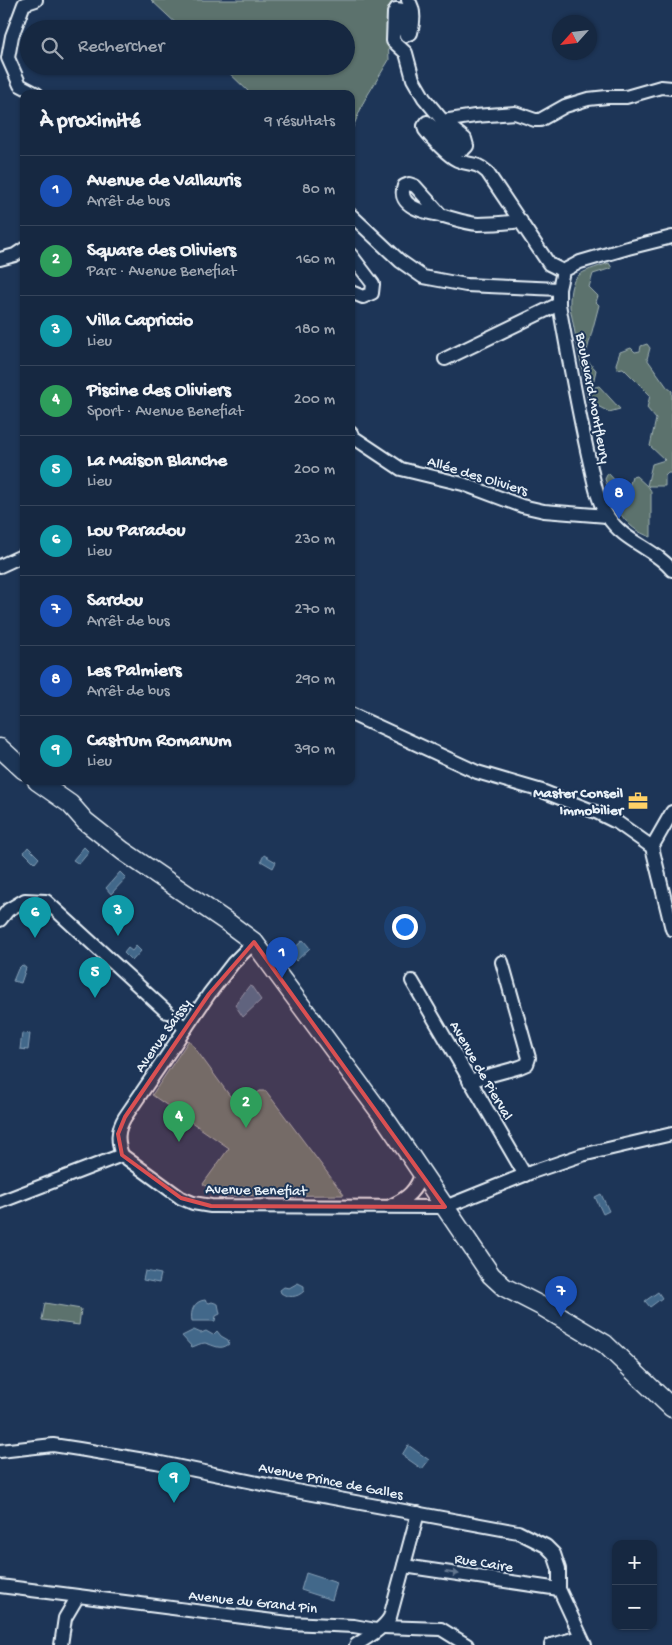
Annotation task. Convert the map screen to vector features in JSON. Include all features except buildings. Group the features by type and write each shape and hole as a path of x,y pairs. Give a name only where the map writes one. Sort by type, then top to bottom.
{"main road":[{"path":"0,748 20,766"},
{"path":"43,785 70,804 85,821 122,851 254,942 388,1123 488,1271 504,1287 543,1307 605,1344 672,1408"}],"street":[{"path":"29,90 20,85 8,58 12,36 24,4 36,0"},
{"path":"408,0 413,11 411,33 406,35 404,32 403,10 396,9 394,13 393,41 406,53 417,89 443,121 468,143 462,150 456,147 430,123 425,123 425,130 456,160 474,163 487,172 549,264 563,271 580,262 672,236"},
{"path":"443,121 515,113 540,120 565,106 588,99 626,97 662,88 672,88"},
{"path":"442,216 476,224 520,221"},
{"path":"355,219 400,261 423,278 466,285 559,289"},
{"path":"0,259 20,252"},
{"path":"355,260 373,284 372,293 363,297 355,294"},
{"name":"Boulevard Montfleury","path":"563,271 559,289 559,304 582,426 597,491 607,516 624,536 659,556 672,570"},
{"path":"445,360 559,304"},
{"name":"Allée des Oliviers","path":"355,437 401,469 463,484 522,506 607,516"},
{"path":"0,566 20,557"},
{"path":"355,716 477,772 542,791 618,823 652,847 672,929"},
{"path":"652,847 672,812"},
{"path":"0,920 8,910 25,900 46,902 186,1028"},
{"name":"Avenue Saissy","path":"122,1155 118,1142 120,1124 209,994 233,963 254,942"},
{"path":"469,1082 520,1068 527,1064 529,1058 502,962"},
{"name":"Avenue de Pierval","path":"412,981 469,1082 525,1175"},
{"path":"445,1207 525,1175 582,1155 672,1134"},
{"path":"0,1202 122,1155"},
{"name":"Avenue Benefiat","path":"122,1155 181,1198 193,1203 211,1206 445,1207"},
{"path":"387,1207 412,1194 418,1185 422,1173"},
{"name":"Avenue Prince de Galles","path":"0,1451 53,1445 79,1449 156,1462 301,1492 518,1532 546,1546 554,1554 557,1562 559,1589 582,1641"},
{"path":"356,1645 390,1617 418,1513"},
{"name":"Rue Caire","path":"404,1566 559,1589"},
{"name":"Avenue du Grand Pin","path":"0,1586 290,1623 441,1629 467,1645"},
{"path":"61,1645 65,1618 78,1596"},
{"path":"551,1645 582,1641"}],"highlighted area":[{"path":"254,942 445,1207 211,1206 181,1198 122,1155 118,1134 125,1117 209,994"}],"green space":[{"path":"151,0 392,0 388,34 389,60 364,101 355,122 355,90 247,90 231,75 355,75 355,20 172,20"},
{"path":"609,263 612,268 593,274 589,287 598,296 596,302 599,305 585,358 596,370 592,388 599,386 620,409 609,412 588,401 570,307 570,295 574,280 578,276"},
{"path":"647,344 650,348 647,359 672,391 672,473 668,473 665,476 665,486 648,486 651,491 651,537 633,528 627,522 616,506 605,479 608,473 622,488 629,487 632,477 636,476 647,486 652,464 665,460 650,446 656,419 647,408 650,395 623,368 617,369 616,364 620,352 631,348 635,352 640,351 641,346"},
{"path":"189,1040 238,1107 260,1091 266,1091 344,1195 221,1196 203,1184 229,1148 152,1095"},
{"path":"45,1303 81,1309 79,1325 42,1320"}],"water":[{"path":"28,847 39,858 35,863 24,852"},
{"path":"84,847 89,852 79,864 73,860"},
{"path":"264,855 276,862 273,868 261,861"},
{"path":"120,872 126,878 111,894 106,888"},
{"path":"303,940 310,948 296,961 289,953"},
{"path":"136,946 141,951 132,961 124,953 128,948 132,951"},
{"path":"22,965 26,968 21,983 13,981 18,969"},
{"path":"249,986 252,987 261,1000 243,1017 235,1005"},
{"path":"22,1033 30,1034 28,1050 20,1049"},
{"path":"601,1194 609,1211 603,1214 595,1197"},
{"path":"145,1271 161,1274 159,1283 143,1280"},
{"path":"298,1283 304,1286 304,1291 298,1295 287,1296 281,1293 280,1290 284,1287 289,1288"},
{"path":"658,1292 662,1298 650,1307 645,1301"},
{"path":"205,1300 209,1303 218,1304 220,1314 216,1316 215,1321 192,1321 194,1307 198,1302"},
{"path":"194,1330 201,1333 206,1331 213,1335 217,1331 228,1340 229,1344 217,1347 203,1343 192,1347 182,1336"},
{"path":"408,1445 429,1460 422,1469 402,1455"},
{"path":"306,1573 337,1583 332,1600 301,1590"}],"place":[{"name":"Les Palmiers","path":"619,519"},
{"name":"Master Conseil Immobilier","path":"638,801"},
{"name":"Villa Capriccio","path":"118,936"},
{"name":"Lou Paradou","path":"35,938"},
{"name":"Avenue de Vallauris","path":"282,978"},
{"name":"La Maison Blanche","path":"95,998"},
{"name":"Square des Oliviers","path":"246,1128"},
{"name":"Piscine des Oliviers","path":"179,1142"},
{"name":"Sardou","path":"561,1317"},
{"name":"Castrum Romanum","path":"174,1503"}]}
